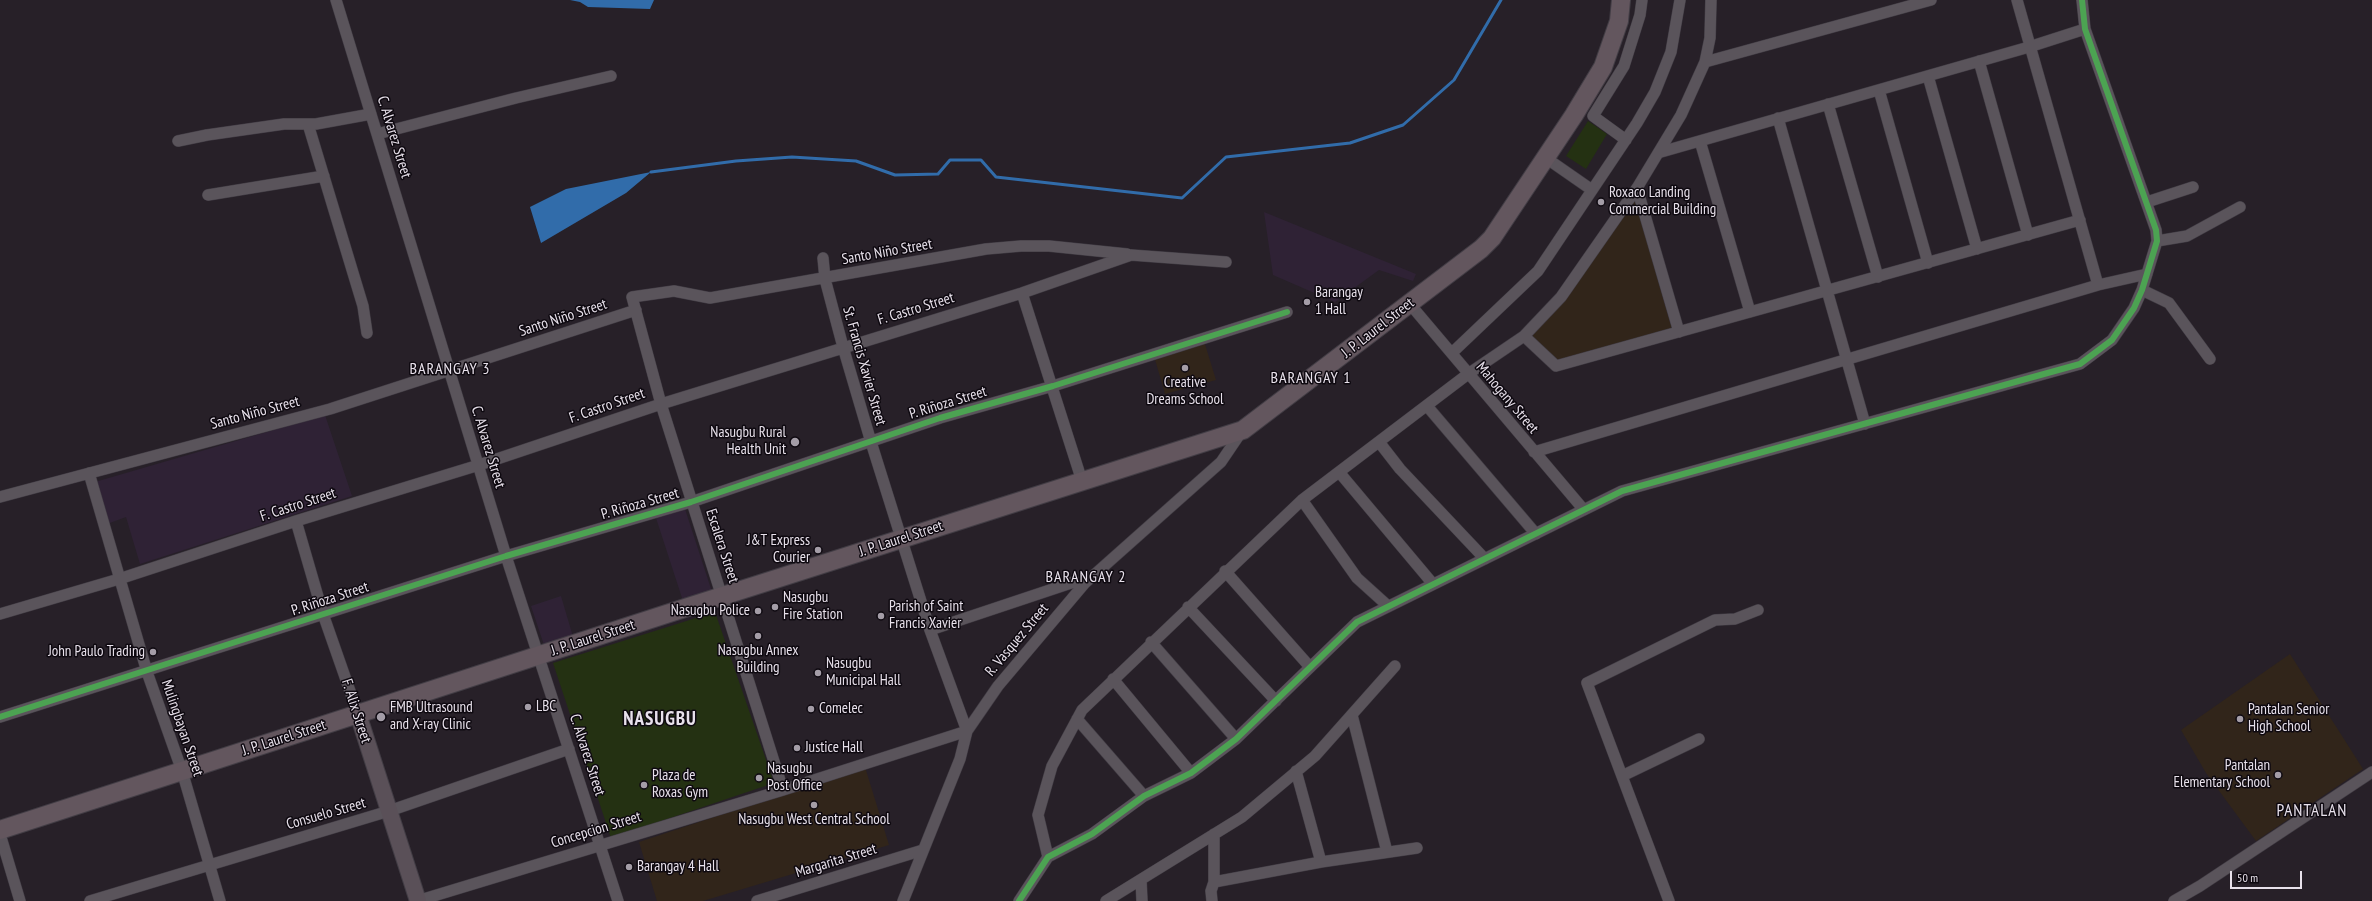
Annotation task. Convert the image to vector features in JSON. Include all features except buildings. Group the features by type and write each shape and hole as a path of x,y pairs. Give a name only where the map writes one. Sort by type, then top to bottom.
{"main road":[{"name":"J. P. Laurel Street","path":"0,830 722,596 1243,430 1481,249 1492,238 1546,158 1603,67 1619,21 1621,0"},
{"name":"F. Alix Street","path":"358,714 418,901"}],"street":[{"name":"C. Alvarez Street","path":"336,0 506,556 601,844 618,901"},
{"path":"1626,140 1593,116 1624,66 1640,15 1642,0"},
{"path":"1455,350 1538,271 1626,140 1655,92 1671,52 1680,0"},
{"path":"1048,858 1038,814 1052,766 1082,710 1225,571 1302,500 1468,374 1524,336 1561,297 1661,152 1682,115 1705,62 1710,38 1711,0"},
{"path":"1705,62 1931,0"},
{"path":"2017,0 2029,47 2098,285"},
{"path":"1019,901 1048,858 1092,834 1144,796 1191,773 1236,739 1356,622 1622,491 2080,364 2112,340 2134,308 2142,290 2148,274 2156,241 2156,230 2084,29 2082,0"},
{"path":"1661,152 2029,47 2084,29"},
{"path":"1979,61 2028,235"},
{"path":"377,134 516,98 611,76"},
{"path":"1928,76 1977,249"},
{"path":"1879,90 1928,263"},
{"path":"1828,104 1878,277"},
{"path":"178,141 196,136 284,124 308,124 340,121 371,114"},
{"path":"1778,118 1865,424"},
{"path":"308,124 363,306 367,333"},
{"path":"1700,141 1750,312"},
{"path":"1546,158 1592,190"},
{"path":"208,195 324,176"},
{"path":"2147,202 2193,187"},
{"path":"1637,188 1679,332"},
{"path":"2156,241 2187,236 2240,207"},
{"path":"1524,336 1556,366 2080,220"},
{"name":"Santo Niño Street","path":"0,497 89,472 330,409 449,372 636,310 632,297 674,291 710,298 825,279 986,249 1021,246 1049,246 1131,255"},
{"name":"F. Castro Street","path":"0,614 119,579 296,521 479,465 661,404 1022,293 1131,255 1226,262"},
{"name":"St. Francis Xavier Street","path":"823,258 825,279 871,442 930,630 967,731"},
{"path":"1534,452 2098,285 2148,274"},
{"path":"2142,290 2169,304 2210,359"},
{"path":"1022,293 1053,386 1082,482"},
{"name":"Mahogany Street","path":"1409,303 1584,510"},
{"name":"Escalera Street","path":"636,310 661,404 691,502 783,790"},
{"name":"P. Riñoza Street","path":"0,717 147,672 506,556 691,502 940,418 1053,386 1287,312"},
{"path":"1427,406 1536,534"},
{"name":"R. Vasquez Street","path":"902,901 960,759 967,731 998,686 1085,583 1221,462 1243,430"},
{"path":"1379,442 1400,469 1485,559"},
{"name":"Mulingbayan Street","path":"89,472 147,672 182,772 220,901"},
{"path":"1339,472 1433,584"},
{"path":"1302,500 1357,578 1388,606"},
{"name":"F. Alix Street","path":"296,521 323,614 358,714"},
{"path":"1225,571 1310,667"},
{"path":"930,630 1074,582 1085,583"},
{"path":"1188,607 1276,701"},
{"path":"1670,901 1587,683 1715,620 1735,619 1758,610"},
{"path":"1151,642 1236,739"},
{"path":"1106,901 1242,817 1315,756 1352,715 1376,685 1395,666"},
{"path":"1113,679 1191,773"},
{"path":"1352,715 1387,852"},
{"path":"1077,719 1144,796"},
{"name":"Concepcion Street","path":"418,901 601,844 783,790 967,731"},
{"path":"1622,776 1699,739"},
{"name":"Consuelo Street","path":"90,901 389,811 569,749"},
{"path":"1296,772 1321,862"},
{"path":"2174,901 2200,886 2372,772"},
{"path":"0,834 20,901"},
{"path":"1212,901 1211,891 1214,882 1214,834"},
{"path":"1214,882 1321,862 1417,848"},
{"name":"Margarita Street","path":"758,901 923,850"},
{"path":"1141,880 1142,901"}],"shaded area":[{"path":"1634,197 1672,329 1558,364 1527,336"},
{"path":"1264,212 1416,274 1413,281 1379,270 1335,302 1273,275"},
{"name":"Creative Dreams School","path":"1204,341 1216,380 1165,394 1154,356"},
{"path":"325,415 352,496 140,564 126,517 107,524 95,482"},
{"path":"685,509 712,592 683,601 656,518"},
{"path":"561,596 574,640 546,651 531,606"},
{"path":"2290,654 2363,769 2256,841 2206,773 2181,730"},
{"name":"Nasugbu West Central School","path":"865,767 889,845 703,901 657,901 639,842"}],"green space":[{"path":"1588,121 1607,134 1586,169 1566,156"},
{"path":"715,612 774,783 611,838 553,663"}],"water":[{"path":"570,0 654,0 650,9 588,7 580,2"},
{"path":"651,172 626,193 541,243 530,207 566,189"}],"waterway":[{"path":"651,172 736,161 792,157 856,161 895,175 938,174 950,160 981,160 996,177 1182,198 1226,157 1350,143 1403,125 1454,80 1501,0"}],"cycle path":[{"path":"1019,901 1048,857 1092,834 1144,796 1191,773 1236,739 1357,622 1622,491 2080,364 2112,340 2134,308 2142,290 2157,241 2156,230 2085,29 2082,0"},
{"path":"0,717 506,556 691,502 940,418 1053,386 1287,312"}],"place":[{"name":"Roxaco Landing Commercial Building","path":"1601,202"},
{"name":"Barangay 1 Hall","path":"1307,302"},
{"name":"Creative Dreams School","path":"1185,368"},
{"name":"Nasugbu Rural Health Unit","path":"795,442"},
{"name":"J&T Express Courier","path":"818,550"},
{"name":"Nasugbu Fire Station","path":"775,607"},
{"name":"Nasugbu Police","path":"758,611"},
{"name":"Parish of Saint Francis Xavier","path":"881,616"},
{"name":"Nasugbu Annex Building","path":"758,636"},
{"name":"John Paulo Trading","path":"153,652"},
{"name":"Nasugbu Municipal Hall","path":"818,673"},
{"name":"LBC","path":"528,707"},
{"name":"Comelec","path":"811,709"},
{"name":"FMB Ultrasound and X-ray Clinic","path":"381,717"},
{"name":"Pantalan Senior High School","path":"2240,719"},
{"name":"Justice Hall","path":"797,748"},
{"name":"Pantalan Elementary School","path":"2278,775"},
{"name":"Nasugbu Post Office","path":"759,778"},
{"name":"Plaza de Roxas Gym","path":"644,785"},
{"name":"Nasugbu West Central School","path":"814,805"},
{"name":"Barangay 4 Hall","path":"629,867"}],"district":[{"name":"BARANGAY 3","path":"450,369"},
{"name":"BARANGAY 1","path":"1311,378"},
{"name":"BARANGAY 2","path":"1086,577"},
{"name":"NASUGBU","path":"660,720"},
{"name":"PANTALAN","path":"2312,811"}]}
